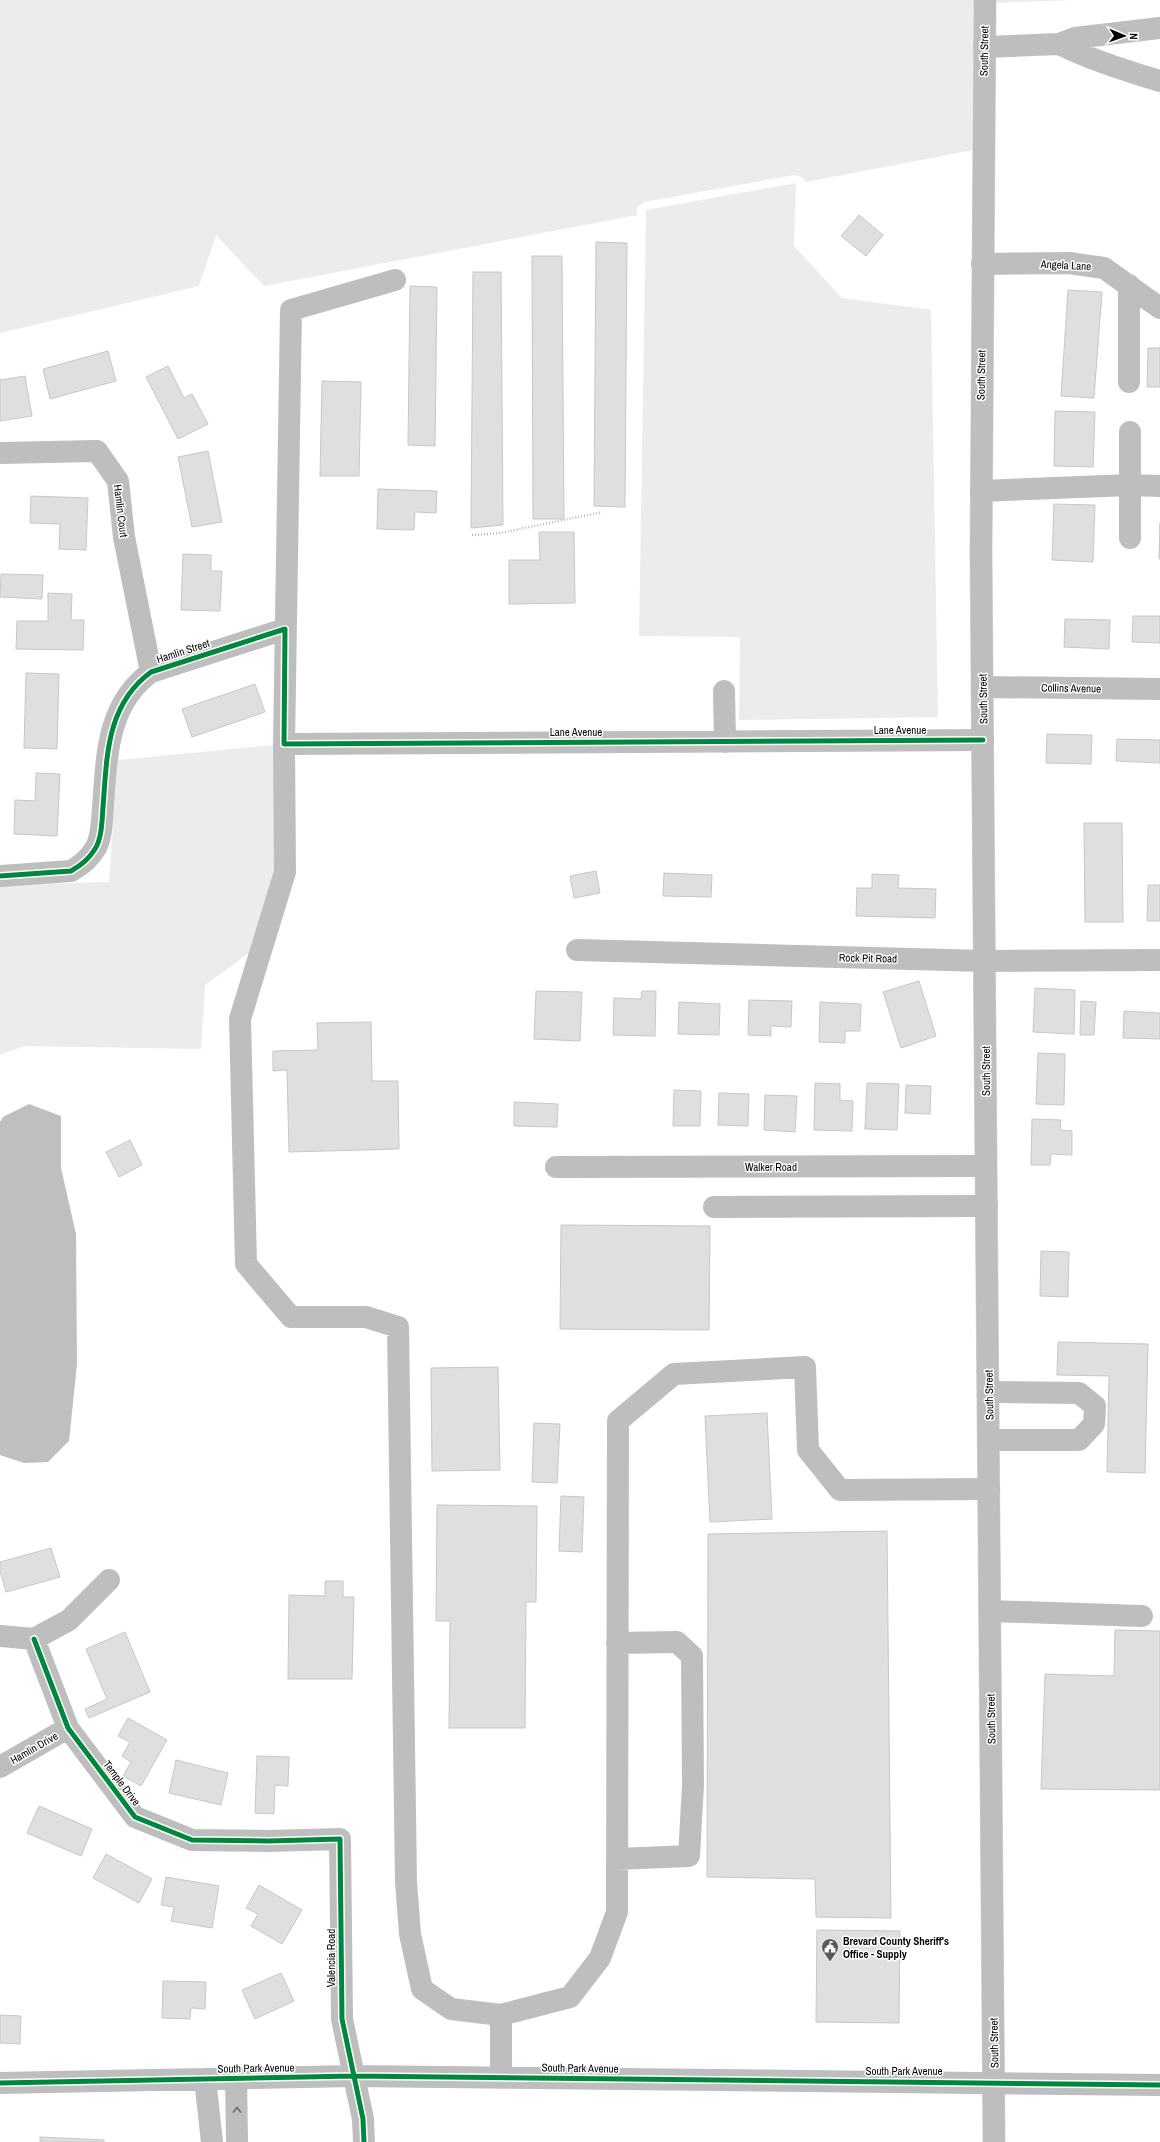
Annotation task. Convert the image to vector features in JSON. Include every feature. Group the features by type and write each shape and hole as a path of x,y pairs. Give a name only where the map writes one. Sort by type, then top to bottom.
{"street":[{"name":"South Street","path":"985,0 981,491 995,2082 994,2142"},
{"path":"984,46 1059,44 1075,38 1160,28"},
{"path":"1059,44 1091,58 1160,81"},
{"name":"Angela Lane","path":"982,264 1069,263 1104,268 1160,308"},
{"path":"395,280 291,310 285,629 285,872 240,1019 246,1264 291,1317 366,1317 398,1327 406,1882 410,1934 422,1989 451,2009 502,2015 570,1997 600,1958 617,1912 618,1421 674,1374 805,1367 808,1450 840,1490 989,1489"},
{"path":"1129,285 1129,382"},
{"path":"1130,432 1130,538"},
{"name":"Hamlin Court","path":"0,453 97,451 118,481 124,536 151,672"},
{"path":"981,491 1130,485 1160,486"},
{"name":"Hamlin Street","path":"0,876 71,871 80,866 96,849 102,821 109,740 118,712 127,696 138,682 151,672 285,629"},
{"name":"Collins Avenue","path":"983,687 1160,689"},
{"path":"724,691 725,742"},
{"name":"Lane Avenue","path":"284,744 983,740"},
{"name":"Rock Pit Road","path":"577,950 985,961 1160,960"},
{"name":"Walker Road","path":"556,1167 986,1166"},
{"path":"714,1207 987,1206"},
{"path":"989,1392 1079,1392 1095,1406 1094,1424 1079,1440 989,1440"},
{"path":"0,1636 34,1639 70,1620 109,1580"},
{"path":"990,1611 1142,1616"},
{"name":"Temple Drive","path":"34,1639 68,1728 135,1817 192,1840 269,1841 340,1839"},
{"path":"617,1643 677,1642 692,1656 693,1785 688,1856 617,1859"},
{"name":"Hamlin Drive","path":"0,1767 68,1728"},
{"name":"Valencia Road","path":"340,1839 342,2019 363,2119 364,2142"},
{"path":"501,2078 502,2015"},
{"name":"South Park Avenue","path":"0,2083 353,2076 1160,2085"},
{"path":"236,2078 237,2142"},
{"path":"205,2079 212,2142"}],"path":[{"path":"472,535 500,533 602,512"}],"shaded area":[{"path":"0,0 974,0 973,150 806,182 802,177 794,175 644,202 637,207 637,215 264,286 216,235 199,286 0,333"},
{"path":"996,0 1071,0 996,3"},
{"path":"796,183 794,246 842,298 931,310 938,717 739,720 740,637 639,636 646,210"},
{"path":"275,745 278,932 205,985 201,1049 24,1046 0,1055 0,885 109,882 118,760"},
{"path":"29,1104 61,1116 61,1168 76,1234 77,1364 69,1441 48,1462 24,1463 0,1455 0,1122 3,1117"}],"building":[{"path":"859,215 883,235 866,256 841,236"},
{"path":"596,242 627,243 625,507 594,506"},
{"path":"532,256 562,256 564,519 533,519"},
{"path":"473,272 501,272 503,525 471,528"},
{"path":"410,286 437,287 435,446 408,445"},
{"path":"1068,290 1102,292 1094,398 1061,396"},
{"path":"1148,348 1160,348 1160,387 1147,387"},
{"path":"108,351 116,381 50,399 43,369"},
{"path":"168,366 184,398 192,394 208,424 178,439 146,377"},
{"path":"25,376 32,416 0,421 0,380"},
{"path":"322,381 361,382 359,476 320,476"},
{"path":"1055,411 1095,412 1093,467 1054,466"},
{"path":"208,451 222,522 192,527 178,457"},
{"path":"378,489 437,491 436,513 415,512 414,530 377,529"},
{"path":"31,496 88,498 86,550 59,549 60,524 30,523"},
{"path":"1054,504 1095,505 1093,562 1052,560"},
{"path":"1160,523 1160,559 1159,559"},
{"path":"539,532 574,532 575,603 509,604 509,560 540,560"},
{"path":"183,554 211,555 211,571 222,571 220,611 181,610"},
{"path":"1,574 43,575 42,599 0,597"},
{"path":"48,593 72,594 71,620 84,620 83,650 16,649 17,621 48,621"},
{"path":"1133,616 1160,616 1160,643 1132,642"},
{"path":"1065,619 1110,620 1109,649 1064,647"},
{"path":"26,673 59,674 57,749 24,748"},
{"path":"255,684 265,712 192,737 182,709"},
{"path":"1047,734 1092,735 1091,764 1046,763"},
{"path":"1117,739 1160,740 1160,763 1116,761"},
{"path":"36,773 60,774 57,836 14,834 15,800 35,801"},
{"path":"1084,823 1122,823 1123,922 1085,922"},
{"path":"596,871 600,893 574,898 570,876"},
{"path":"664,873 712,875 711,897 663,896"},
{"path":"872,874 899,875 898,888 936,889 935,918 856,916 857,888 872,888"},
{"path":"1148,885 1160,885 1160,921 1147,921"},
{"path":"919,981 936,1036 901,1048 883,992"},
{"path":"1035,988 1075,990 1074,1034 1033,1032"},
{"path":"536,991 582,992 580,1041 534,1039"},
{"path":"642,991 656,991 655,1036 613,1035 614,998 641,999"},
{"path":"749,1000 792,1001 791,1027 771,1026 771,1036 748,1035"},
{"path":"1081,1001 1096,1002 1094,1035 1080,1035"},
{"path":"679,1002 720,1004 719,1035 678,1034"},
{"path":"820,1002 861,1004 860,1031 845,1031 845,1043 819,1042"},
{"path":"1124,1011 1160,1013 1160,1039 1123,1038"},
{"path":"371,1022 372,1081 398,1081 399,1149 289,1152 287,1070 273,1071 273,1051 318,1050 317,1023"},
{"path":"1038,1053 1065,1054 1064,1105 1036,1104"},
{"path":"815,1083 840,1084 840,1100 853,1101 852,1131 814,1130"},
{"path":"867,1083 899,1084 897,1130 865,1129"},
{"path":"906,1085 931,1086 930,1114 905,1113"},
{"path":"674,1090 701,1091 700,1126 673,1126"},
{"path":"719,1093 749,1094 748,1126 718,1125"},
{"path":"765,1095 797,1096 795,1132 764,1130"},
{"path":"514,1102 558,1104 557,1127 514,1126"},
{"path":"1032,1119 1061,1120 1060,1130 1072,1131 1072,1155 1051,1154 1050,1165 1031,1165"},
{"path":"130,1140 142,1165 119,1177 106,1152"},
{"path":"561,1225 710,1226 709,1330 560,1329"},
{"path":"1041,1251 1069,1252 1068,1297 1040,1296"},
{"path":"1058,1342 1148,1344 1145,1473 1107,1472 1109,1376 1057,1375"},
{"path":"498,1367 500,1470 432,1471 431,1368"},
{"path":"767,1413 772,1519 710,1522 705,1416"},
{"path":"534,1423 560,1424 557,1483 532,1482"},
{"path":"561,1496 584,1497 582,1552 559,1551"},
{"path":"437,1505 537,1506 536,1602 526,1602 525,1728 449,1728 450,1621 436,1621"},
{"path":"887,1531 891,1918 816,1917 815,1879 707,1877 708,1534"},
{"path":"51,1548 60,1577 6,1592 0,1571 0,1562"},
{"path":"325,1581 343,1581 343,1597 354,1597 352,1679 288,1679 289,1595 325,1596"},
{"path":"1115,1630 1160,1631 1160,1790 1041,1789 1045,1674 1114,1676"},
{"path":"125,1632 150,1692 89,1718 85,1709 107,1699 86,1649"},
{"path":"128,1718 167,1740 141,1786 123,1776 131,1762 122,1756 130,1742 118,1736"},
{"path":"257,1756 289,1757 288,1786 275,1785 274,1814 255,1813"},
{"path":"176,1760 228,1773 221,1805 169,1793"},
{"path":"39,1806 92,1829 81,1856 27,1833"},
{"path":"106,1854 152,1879 139,1903 93,1878"},
{"path":"166,1877 219,1886 212,1928 171,1921 174,1907 161,1905"},
{"path":"259,1885 302,1910 282,1944 251,1926 258,1914 246,1908"},
{"path":"817,1930 900,1931 899,2023 816,2022"},
{"path":"281,1973 294,2001 255,2019 242,1990"},
{"path":"163,1981 206,1982 205,2009 191,2008 190,2019 162,2018"},
{"path":"0,2015 21,2016 20,2044 0,2043"},
{"path":"40,2137 104,2140 104,2142 40,2142"}],"cycle path":[{"path":"0,876 71,871 78,867 93,853 97,845 102,823 106,769 112,733 117,716 125,700 136,685 151,672 285,629 284,744 983,740"},
{"path":"34,1639 68,1728 135,1817 192,1840 269,1841 340,1839 342,2019 363,2119 364,2142"},
{"path":"0,2083 353,2076 1160,2085"}],"place":[{"name":"Brevard County Sheriff's Office - Supply","path":"830,1962"}]}
